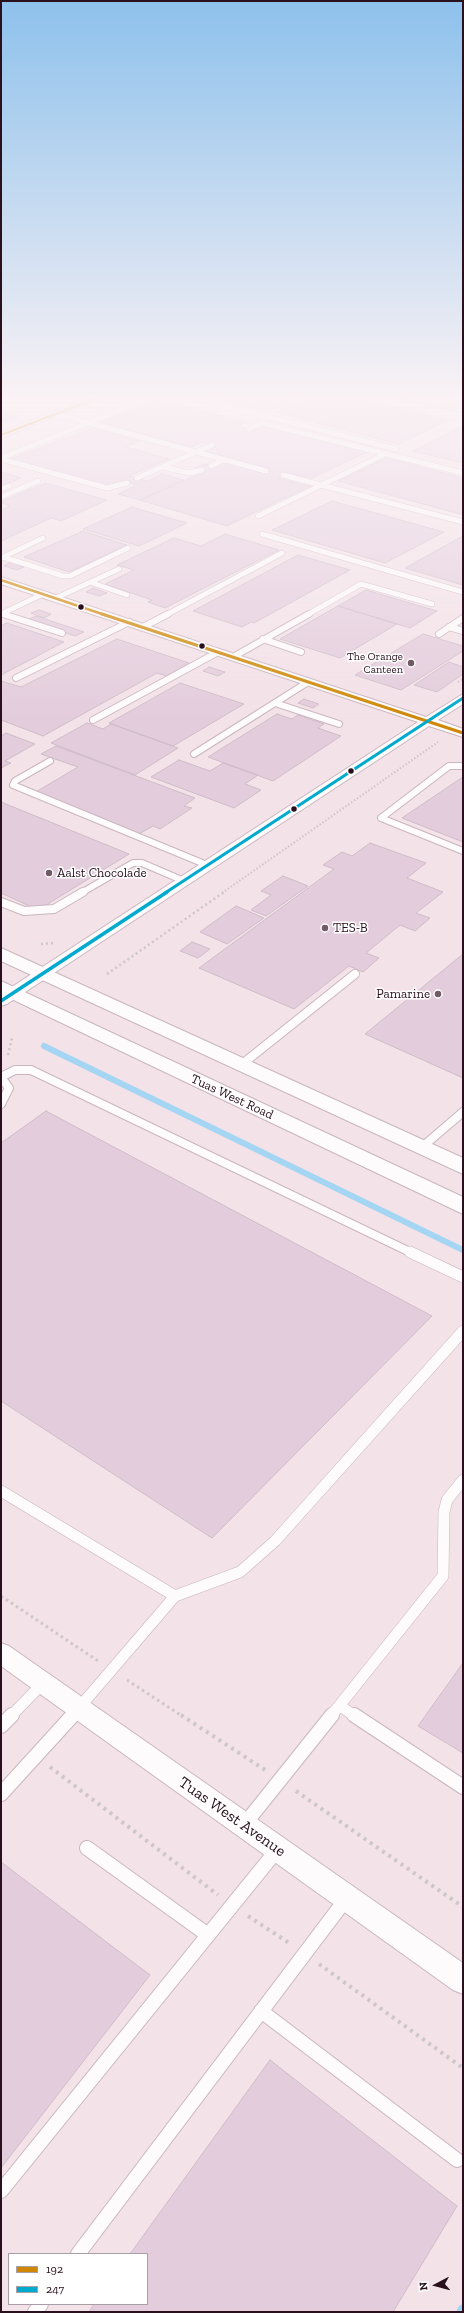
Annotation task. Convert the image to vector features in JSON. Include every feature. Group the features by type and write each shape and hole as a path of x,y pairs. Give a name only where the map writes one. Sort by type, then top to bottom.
{"main road":[{"path":"1,954 463,1167"},
{"name":"Tuas West Road","path":"5,994 463,1206"}],"street":[{"path":"1,580 459,731"},
{"path":"5,994 43,974 463,698"},
{"name":"Tuas West Avenue","path":"1,1653 463,1980"}],"lane":[{"path":"258,516 279,506"},
{"path":"400,506 463,522"},
{"path":"262,534 463,592"},
{"path":"2,557 43,538"},
{"path":"2,557 66,576 128,548"},
{"path":"143,627 282,553"},
{"path":"56,598 119,569"},
{"path":"90,582 126,595"},
{"path":"232,656 361,584 432,604"},
{"path":"2,614 43,594"},
{"path":"2,614 62,633"},
{"path":"439,634 463,618"},
{"path":"16,678 129,622"},
{"path":"450,627 463,631"},
{"path":"263,639 301,652"},
{"path":"93,720 218,652"},
{"path":"194,754 308,682"},
{"path":"275,703 339,724"},
{"path":"50,761 15,781 13,785 207,865"},
{"path":"463,766 449,766 382,815 381,818 463,851"},
{"path":"1,902 24,911 54,909 133,863 142,863 184,881"},
{"path":"241,1065 355,974"},
{"path":"1,1104 9,1088 1,1077 15,1070 31,1070 463,1277"},
{"path":"421,1148 463,1112"},
{"path":"1,1794 79,1708 175,1596 240,1572 275,1541 463,1332"},
{"path":"244,1825 443,1576 444,1512 447,1500 463,1480"},
{"path":"1,1491 175,1596"},
{"path":"1,1726 43,1683"},
{"path":"340,1706 463,1787"},
{"path":"87,1848 208,1936"},
{"path":"1,2191 278,1849"},
{"path":"79,2253 347,1898"},
{"path":"261,2011 457,2160"}],"path":[{"path":"107,974 459,731"},
{"path":"7,1060 12,1038"},
{"path":"1,1596 111,1670 280,1780 463,1907"}],"building":[{"path":"10,506 94,506 61,521 51,518 1,541 1,510"},
{"path":"160,506 268,506 227,526"},
{"path":"322,506 350,506 444,532 385,563 272,530"},
{"path":"430,506 463,506 463,513 460,514"},
{"path":"132,507 187,523 139,546 83,529"},
{"path":"83,531 127,545 69,572 24,557"},
{"path":"225,534 279,550 165,608 148,602 152,600 105,584 134,570 117,565 174,538 201,546"},
{"path":"463,536 463,585 405,568"},
{"path":"298,555 350,570 254,623 251,622 242,627 193,611"},
{"path":"11,562 24,567 17,570 4,566"},
{"path":"93,588 107,593 99,596 86,592"},
{"path":"366,590 437,611 410,628 338,606"},
{"path":"338,606 397,624 340,658 280,639"},
{"path":"39,610 51,614 44,618 31,613"},
{"path":"36,616 84,632 75,636 27,620"},
{"path":"7,623 64,642 1,675 1,626"},
{"path":"423,634 463,646 463,651 401,690 355,675"},
{"path":"117,639 189,663 166,676 157,673 43,736 1,720 1,681 21,687"},
{"path":"449,662 463,667 463,674 437,692 414,685"},
{"path":"209,667 225,672 218,676 203,671"},
{"path":"180,683 244,704 173,746 109,723"},
{"path":"304,699 319,704 313,708 298,703"},
{"path":"277,714 292,719 298,715 324,724 318,728 341,736 273,781 208,757"},
{"path":"87,723 103,729 111,724 178,748 135,775 51,743"},
{"path":"6,733 35,744 5,761 11,763 1,768 1,736"},
{"path":"56,746 195,798 184,806 192,808 160,829 153,826 139,834 34,793 78,767 41,754"},
{"path":"179,760 210,771 223,763 258,775 245,784 261,790 234,808 151,777"},
{"path":"463,777 463,842 402,818"},
{"name":"Aalst Chocolade","path":"1,802 129,854 38,910 1,893"},
{"name":"TES-B","path":"370,843 426,863 407,878 443,892 416,913 430,918 415,931 400,925 366,953 379,958 363,972 349,966 294,1009 199,968 334,869 323,865 342,852 352,856"},
{"path":"283,876 308,886 266,916 251,910 271,895 261,891"},
{"path":"236,906 264,918 227,944 200,932"},
{"path":"192,942 210,949 198,958 180,951"},
{"name":"Pamarine","path":"463,954 463,1078 365,1034"},
{"path":"46,1111 432,1316 212,1538 1,1401 1,1143"},
{"path":"463,1663 463,1753 418,1726"},
{"path":"1,1862 150,1975 1,2168"},
{"path":"270,2060 457,2206 393,2312 89,2312 93,2305 148,2305 148,2253 131,2253"}],"waterway":[{"path":"44,1046 463,1250"}],"transit line":[{"name":"192","path":"1,580 463,733"},
{"name":"247","path":"1,1001 463,698"}],"place":[{"name":"The Orange Canteen","path":"411,663"},
{"name":"Aalst Chocolade","path":"49,873"},
{"name":"TES-B","path":"325,928"},
{"name":"Pamarine","path":"438,994"}]}
